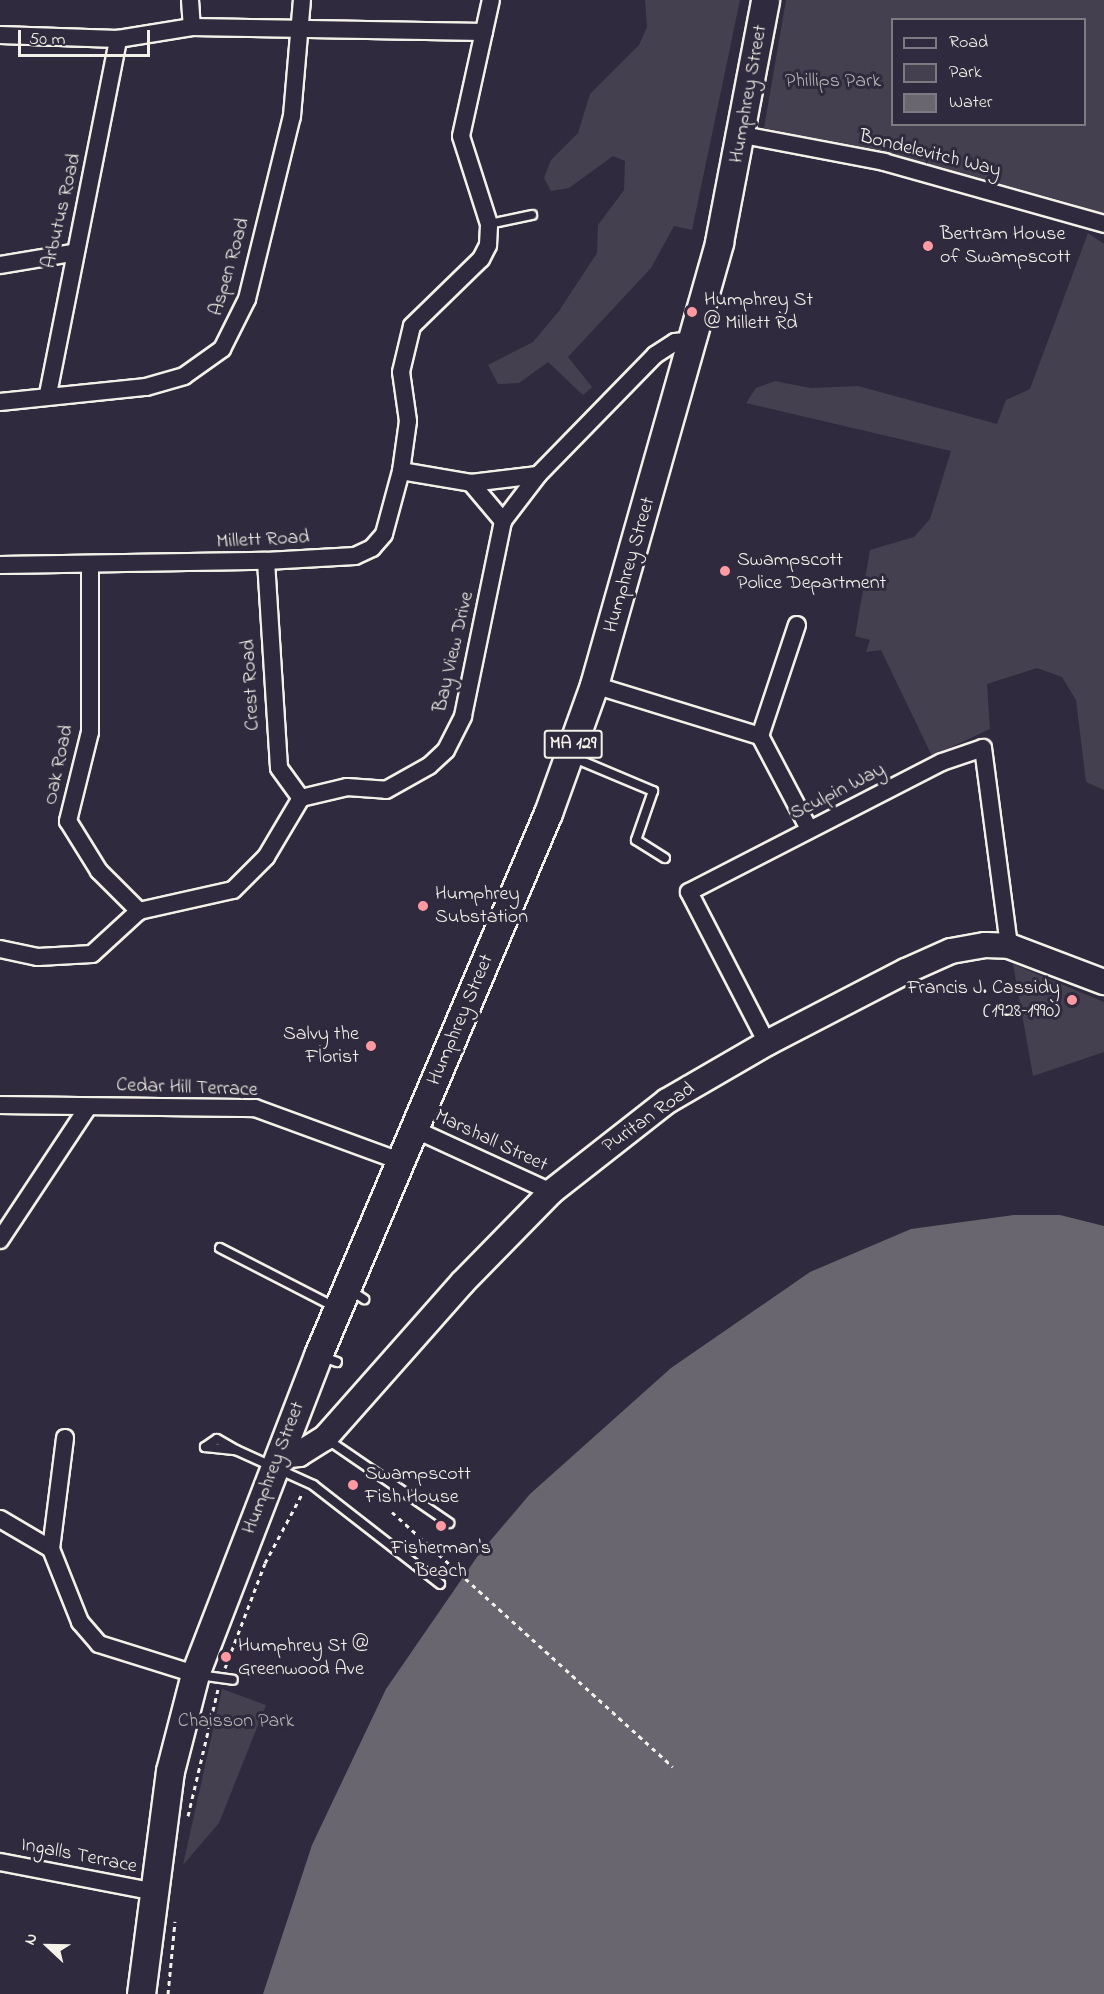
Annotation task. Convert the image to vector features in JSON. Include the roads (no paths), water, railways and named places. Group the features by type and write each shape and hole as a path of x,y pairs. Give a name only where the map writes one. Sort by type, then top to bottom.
{"main road":[{"name":"Humphrey Street","path":"141,1994 151,1891 170,1771 195,1674 279,1461 327,1358 400,1161 569,756 594,685 693,340 743,135 765,0"}],"street":[{"path":"190,0 192,27"},
{"name":"Aspen Road","path":"0,402 48,394 146,387 184,376 222,350 247,299 292,116 302,0"},
{"path":"489,224 460,136 492,0"},
{"path":"0,35 118,39 192,27 301,31 484,32"},
{"name":"Arbutus Road","path":"48,394 72,253 106,119 118,39"},
{"name":"Bondelevitch Way","path":"743,135 884,162 1104,224"},
{"name":"Millett Road","path":"0,565 90,566 266,561 355,556 372,548 384,534 401,471 408,421 403,349 412,326 481,259 489,224"},
{"path":"0,265 72,253"},
{"path":"401,471 471,483 538,475 655,355 675,342 693,340"},
{"name":"Bay View Drive","path":"301,798 346,786 386,790 406,782 446,750 463,716 503,521 538,475"},
{"path":"471,483 503,521"},
{"name":"Crest Road","path":"266,561 279,768 301,798"},
{"name":"Oak Road","path":"90,566 90,732 68,821 99,871 139,911"},
{"path":"796,625 760,736 808,829"},
{"path":"594,685 760,736"},
{"name":"Sculpin Way","path":"767,1043 689,891 808,829 983,748 1009,946"},
{"path":"0,949 38,957 92,954 139,911 232,890 266,857 301,798"},
{"name":"Puritan Road","path":"279,1461 299,1454 325,1438 366,1379 408,1332 551,1192 667,1101 767,1043 951,951 1009,946 1104,982"},
{"name":"Cedar Hill Terrace","path":"0,1104 255,1108 400,1161"},
{"path":"1,1236 88,1107"},
{"name":"Marshall Street","path":"414,1129 551,1192"},
{"path":"65,1438 51,1549 80,1622 99,1644 195,1674"},
{"path":"0,1519 51,1549"},
{"name":"Ingalls Terrace","path":"0,1862 151,1891"}],"lane":[{"path":"489,224 532,215"},
{"path":"569,756 653,791 636,840 665,858"},
{"path":"220,1248 350,1299"},
{"path":"325,1438 449,1523"},
{"path":"236,1450 279,1461 440,1584"},
{"path":"195,1674 233,1680"}],"water":[{"path":"1014,1215 1060,1215 1104,1226 1104,1994 263,1994 312,1845 386,1689 479,1554 530,1494 671,1368 810,1272 911,1229"}],"place":[{"name":"Bertram House of Swampscott","path":"928,246"},
{"name":"Humphrey St @ Millett Rd","path":"692,312"},
{"name":"Swampscott Police Department","path":"725,571"},
{"name":"Humphrey Substation","path":"423,906"},
{"name":"Francis J. Cassidy (1928–1990)","path":"1072,1000"},
{"name":"Salvy the Florist","path":"371,1046"},
{"name":"Swampscott Fish House","path":"353,1485"},
{"name":"Fisherman's Beach","path":"441,1526"},
{"name":"Humphrey St @ Greenwood Ave","path":"226,1657"}],"park label":[{"name":"Phillips Park","path":"833,81"},
{"name":"Chaisson Park","path":"236,1721"}]}
